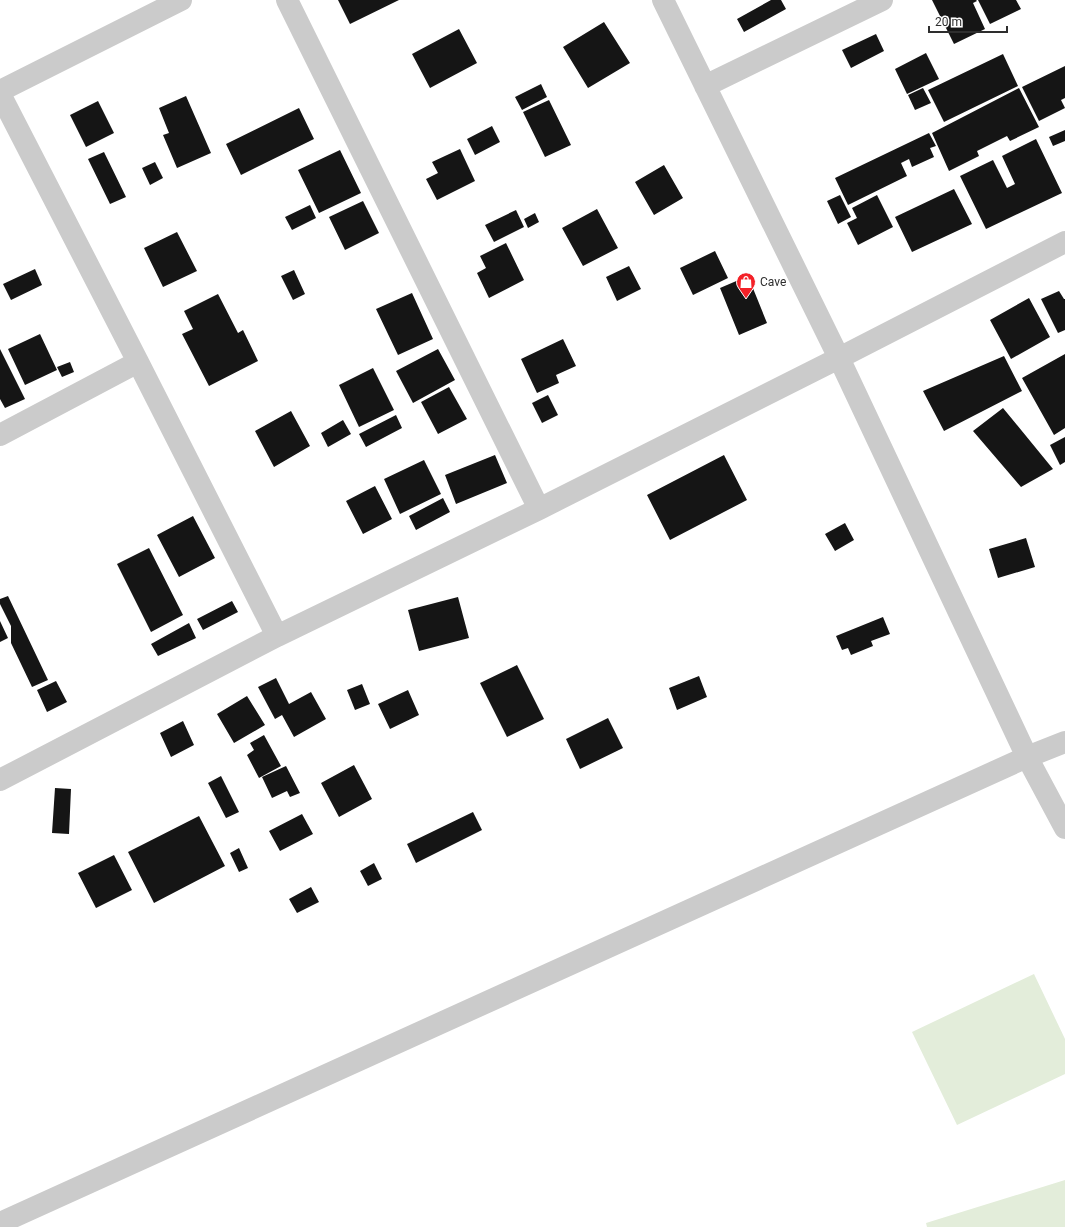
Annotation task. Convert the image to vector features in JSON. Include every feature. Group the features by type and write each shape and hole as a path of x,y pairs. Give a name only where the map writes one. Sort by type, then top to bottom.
{"street":[{"path":"180,0 0,92 277,636"},
{"path":"287,0 539,509"},
{"path":"663,0 839,358 1027,757 1065,828"},
{"path":"705,86 882,0"},
{"path":"0,780 277,636 539,509 1065,242"},
{"path":"0,435 138,362"},
{"path":"0,1223 1027,757 1065,742"}],"green space":[{"path":"1034,974 1065,1039 1065,1074 957,1125 912,1032"},
{"path":"1065,1180 1065,1227 927,1227 926,1223"}],"building":[{"path":"338,0 399,0 350,24"},
{"path":"771,0 781,0 786,9 744,32 737,19"},
{"path":"932,0 976,0 977,1 973,3 985,29 954,44"},
{"path":"978,0 1016,0 1021,9 990,24"},
{"path":"604,22 630,63 588,88 563,47"},
{"path":"459,29 477,63 430,88 412,54"},
{"path":"876,34 884,51 851,68 842,50"},
{"path":"926,53 939,79 907,94 895,69"},
{"path":"1003,54 1018,86 944,122 928,90"},
{"path":"1065,66 1065,98 1061,100 1065,108 1039,121 1022,87"},
{"path":"541,84 547,97 522,110 515,97"},
{"path":"923,88 931,103 915,110 908,95"},
{"path":"1019,88 1039,127 1010,141 1007,136 977,151 979,156 949,171 932,133"},
{"path":"186,96 211,153 177,168 163,135 169,133 159,108"},
{"path":"549,100 571,145 545,157 523,112"},
{"path":"98,101 114,133 86,147 70,115"},
{"path":"299,108 314,139 241,175 226,144"},
{"path":"492,126 500,142 475,155 467,139"},
{"path":"1065,130 1065,141 1053,146 1049,137"},
{"path":"929,133 936,146 930,148 934,157 912,167 909,159 901,163 907,176 848,205 835,178"},
{"path":"1036,139 1062,193 986,229 960,176 993,160 1007,188 1015,184 1002,156"},
{"path":"460,149 475,181 437,200 426,179 438,173 432,162"},
{"path":"340,150 361,193 319,213 298,170"},
{"path":"104,152 126,197 110,204 88,159"},
{"path":"155,162 163,178 150,185 142,168"},
{"path":"664,165 683,198 654,215 635,182"},
{"path":"954,189 972,224 912,252 895,217"},
{"path":"840,195 851,217 838,224 827,201"},
{"path":"877,195 893,227 858,245 847,223 857,218 852,208"},
{"path":"363,201 379,233 345,250 329,217"},
{"path":"310,205 316,218 292,230 285,217"},
{"path":"597,209 618,248 583,266 562,228"},
{"path":"516,210 524,227 494,242 485,225"},
{"path":"535,213 539,222 528,228 524,219"},
{"path":"177,232 197,271 163,287 144,248"},
{"path":"506,243 524,280 489,298 477,273 486,268 480,256"},
{"path":"715,251 728,278 693,295 680,268"},
{"path":"629,266 641,289 617,301 606,277"},
{"path":"35,269 42,285 11,300 3,284"},
{"path":"294,270 305,294 293,300 281,276"},
{"path":"748,276 767,323 739,335 720,288"},
{"path":"1059,291 1065,299 1065,330 1058,333 1041,299"},
{"path":"412,293 433,339 398,355 376,309"},
{"path":"218,294 238,333 243,330 258,361 209,386 182,334 193,329 184,311"},
{"path":"1029,298 1050,337 1011,359 990,320"},
{"path":"40,334 57,370 25,385 8,349"},
{"path":"563,339 576,366 556,375 559,383 537,393 521,359"},
{"path":"0,349 25,399 5,408 0,399"},
{"path":"438,349 455,380 413,403 396,371"},
{"path":"1065,354 1065,428 1054,435 1022,378"},
{"path":"1004,356 1022,391 944,431 923,391"},
{"path":"70,362 74,372 62,377 57,367"},
{"path":"373,368 394,410 359,427 339,385"},
{"path":"449,387 467,419 438,434 421,402"},
{"path":"548,395 558,415 542,423 532,403"},
{"path":"1003,408 1053,469 1021,487 973,431"},
{"path":"291,411 310,446 274,467 255,431"},
{"path":"396,415 402,428 366,447 359,434"},
{"path":"343,420 351,434 328,447 321,433"},
{"path":"1065,437 1065,462 1060,465 1050,445"},
{"path":"495,455 507,483 456,504 445,475"},
{"path":"724,455 747,500 670,540 647,495"},
{"path":"424,460 441,494 400,514 384,479"},
{"path":"375,486 392,519 363,534 346,501"},
{"path":"443,498 450,512 416,530 409,516"},
{"path":"193,516 215,558 179,577 157,535"},
{"path":"845,523 854,540 835,551 825,534"},
{"path":"1026,538 1035,567 998,578 989,549"},
{"path":"149,548 183,615 151,632 117,564"},
{"path":"8,596 48,680 32,687 11,643 11,626 0,604 0,599"},
{"path":"458,597 469,638 419,651 408,610"},
{"path":"232,601 238,612 203,630 197,619"},
{"path":"883,617 890,634 871,641 873,646 851,655 848,648 842,650 836,636"},
{"path":"0,621 8,638 0,642"},
{"path":"189,623 196,638 158,656 151,644"},
{"path":"517,665 544,719 507,737 480,683"},
{"path":"699,676 707,697 677,710 669,688"},
{"path":"276,678 289,704 311,692 326,719 294,737 282,715 275,719 258,687"},
{"path":"56,681 67,702 47,712 37,690"},
{"path":"362,684 370,704 355,710 347,690"},
{"path":"408,690 419,715 390,729 378,704"},
{"path":"247,696 265,725 234,743 217,714"},
{"path":"608,718 623,748 580,769 566,739"},
{"path":"183,721 194,745 171,757 160,733"},
{"path":"264,735 281,766 259,778 247,755 254,750 250,743"},
{"path":"354,765 372,799 339,817 321,783"},
{"path":"286,766 300,793 290,797 287,791 272,798 262,777"},
{"path":"221,776 239,812 226,818 208,783"},
{"path":"55,788 71,789 69,834 52,833"},
{"path":"473,812 482,830 416,863 407,844"},
{"path":"302,814 313,834 280,851 269,831"},
{"path":"199,816 225,866 154,903 128,852"},
{"path":"239,848 248,868 239,872 230,853"},
{"path":"114,855 132,890 96,908 78,873"},
{"path":"374,863 382,879 368,886 360,871"},
{"path":"311,887 319,902 297,913 289,899"}],"place":[{"name":"Cave","path":"746,299"}]}
